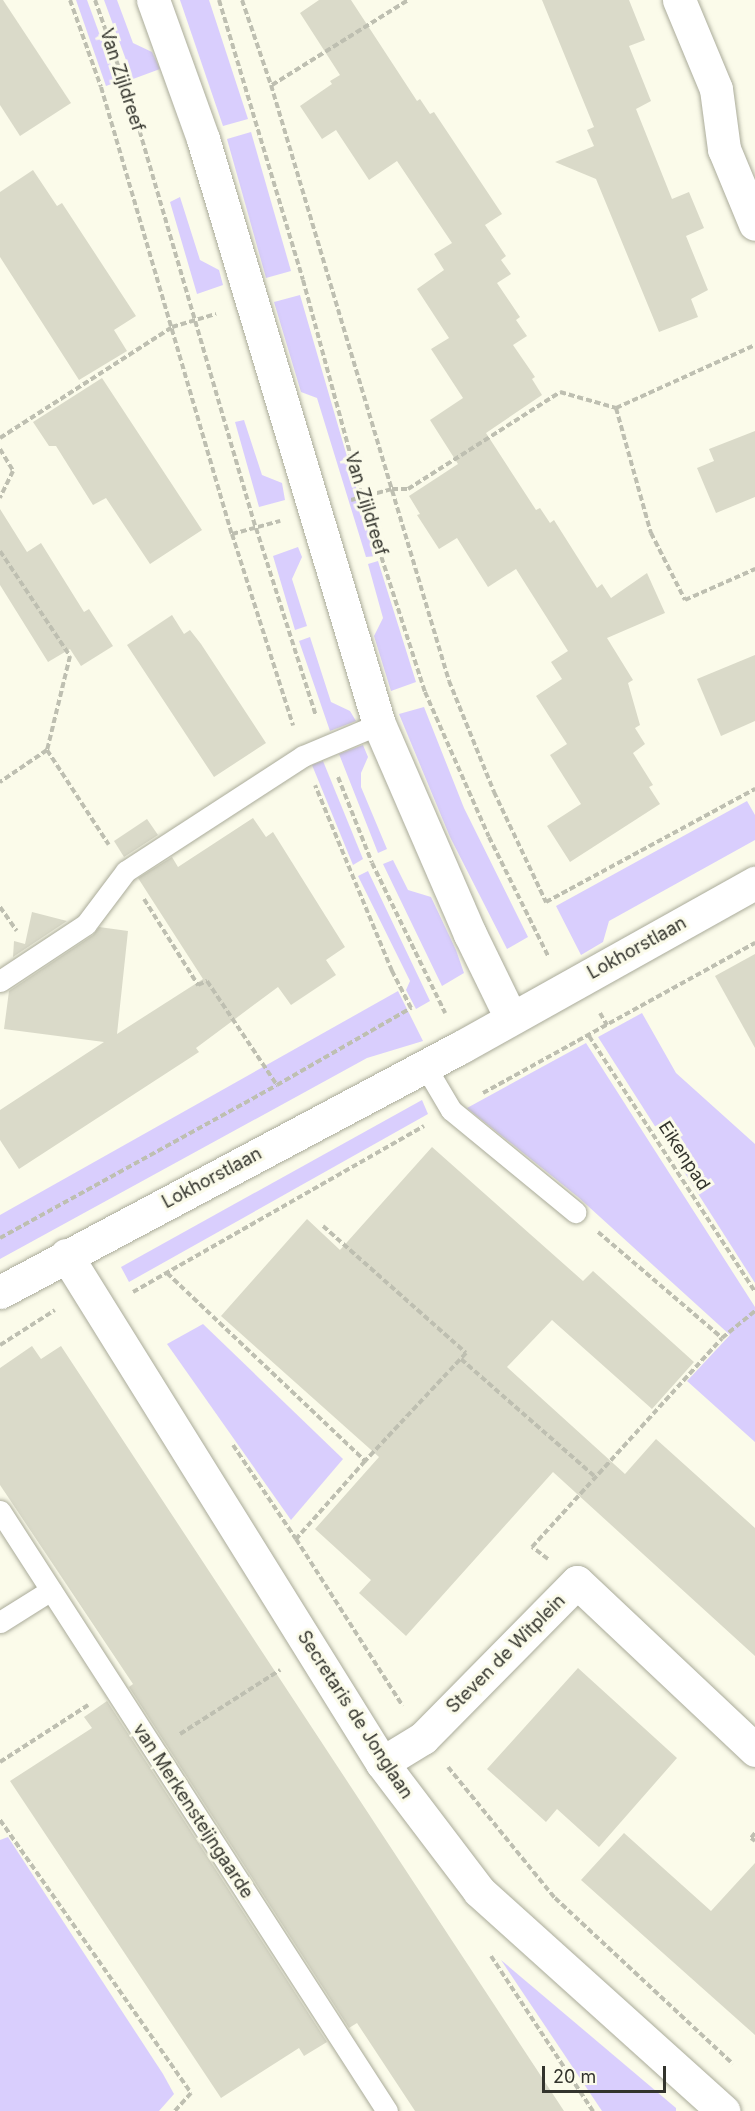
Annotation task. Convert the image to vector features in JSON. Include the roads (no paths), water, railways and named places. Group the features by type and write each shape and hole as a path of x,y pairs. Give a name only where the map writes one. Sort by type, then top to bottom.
{"street":[{"path":"153,0 203,139 379,724 470,934 511,1018"},
{"path":"679,0 716,89 724,149 755,224"},
{"name":"Lokhorstlaan","path":"0,1292 461,1047 755,883"},
{"name":"Secretaris de Jonglaan","path":"66,1256 382,1763 479,1891 723,2111"},
{"name":"Steven de Witplein","path":"382,1763 423,1738 577,1582 755,1750"}],"lane":[{"path":"0,981 86,924 126,871 303,756 379,724"},
{"path":"425,1066 451,1110 575,1212"},
{"name":"van Merkensteijngaarde","path":"0,1511 7,1538 51,1590 387,2111"},
{"path":"0,1622 51,1590"}]}
